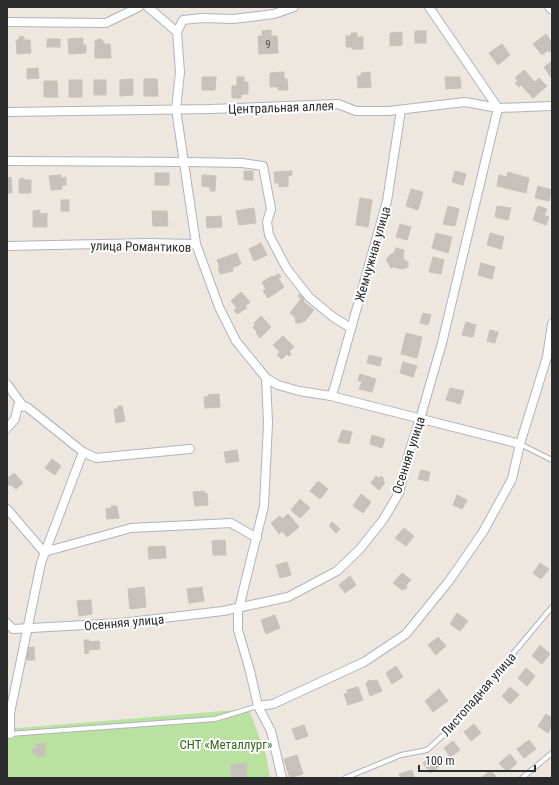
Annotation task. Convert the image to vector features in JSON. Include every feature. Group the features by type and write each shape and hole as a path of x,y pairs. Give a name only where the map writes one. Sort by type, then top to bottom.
{"street":[{"path":"7,22 106,23 139,7"},
{"path":"148,7 177,32"},
{"path":"196,244 176,109 180,72 177,32 183,20 202,18 232,19 294,7"},
{"path":"429,7 498,108"},
{"path":"549,7 552,10"},
{"name":"Центральная аллея","path":"7,112 211,109 338,104 356,111 389,111 465,102 498,108 552,106"},
{"name":"Осенняя улица","path":"7,623 13,628 29,628 121,623 223,612 288,597 337,571 359,550 382,520 399,493 408,456 442,343 498,108"},
{"name":"Жемчужная улица","path":"331,396 387,201 401,110"},
{"path":"7,161 242,163 263,166 271,209 267,222 269,235 287,269 308,297 351,328"},
{"name":"улица Романтиков","path":"7,246 148,243 196,244 219,307 236,341 266,378"},
{"path":"258,706 273,704 364,662 406,634 449,581 483,532 512,479 520,444 547,357 552,324"},
{"path":"266,378 278,385 299,392 331,396 520,444"},
{"path":"266,378 268,424 264,506 240,608 238,630 258,706 272,731 282,778"},
{"path":"7,384 23,406 83,452 96,458 190,449"},
{"path":"7,428 15,419 18,406 23,406"},
{"path":"9,734 10,713 29,628 41,563 83,452"},
{"path":"7,509 44,552 131,528 231,523 257,538"}],"lane":[{"path":"520,444 552,460"},
{"name":"Листопадная улица","path":"345,778 401,755 428,750 449,730 552,607"},
{"path":"9,734 216,719 258,706"},
{"path":"522,778 552,753"}],"green space":[{"name":"СНТ «Металлург»","path":"249,709 266,755 270,778 7,778 7,729"}],"building":[{"path":"271,30 271,36 277,36 278,53 259,54 258,36 262,36 262,31"},
{"path":"415,31 426,31 426,43 415,43"},
{"path":"402,32 402,45 390,46 390,33"},
{"path":"351,33 357,33 357,37 363,37 363,49 352,49 352,47 346,47 346,36 351,36"},
{"path":"546,34 552,43 552,50 549,52 548,50 542,55 533,44"},
{"path":"19,37 24,37 24,40 30,40 31,53 17,54 16,40 19,40"},
{"path":"83,38 83,45 86,45 86,53 69,54 68,39"},
{"path":"47,39 60,39 60,47 47,47"},
{"path":"99,39 105,44 110,44 111,58 95,58 95,41"},
{"path":"502,44 510,55 498,65 489,53"},
{"path":"552,61 552,79 544,67"},
{"path":"38,68 39,78 27,79 27,69"},
{"path":"524,70 535,82 539,78 547,86 533,98 521,85 519,87 515,83 518,81 515,78"},
{"path":"284,72 284,79 287,79 288,90 278,90 278,87 270,87 270,73"},
{"path":"370,72 371,87 358,88 357,76 361,76 361,73"},
{"path":"202,77 216,77 215,90 202,90"},
{"path":"237,77 244,77 244,82 248,82 248,94 241,94 241,98 232,98 232,86 237,86"},
{"path":"445,77 460,77 461,88 446,89"},
{"path":"133,79 133,95 120,96 120,80"},
{"path":"144,79 157,79 158,96 144,96"},
{"path":"69,80 82,80 82,97 69,97"},
{"path":"94,80 106,80 106,95 94,95"},
{"path":"44,81 57,81 58,97 44,97"},
{"path":"244,171 253,171 253,180 244,180"},
{"path":"292,171 292,175 288,176 288,186 279,187 279,183 275,183 274,172"},
{"path":"455,171 466,174 463,185 452,182"},
{"path":"508,172 529,178 526,193 497,186 499,175 507,177"},
{"path":"155,173 169,173 169,185 155,185"},
{"path":"61,175 61,178 66,177 66,185 62,185 62,189 51,190 49,176"},
{"path":"202,175 216,176 215,191 210,191 210,187 202,186"},
{"path":"7,176 8,178 11,177 12,193 7,193"},
{"path":"23,178 25,180 31,180 31,193 19,193 19,179"},
{"path":"538,186 552,190 549,201 535,198"},
{"path":"411,189 423,192 418,210 406,206"},
{"path":"360,198 372,200 368,227 356,225"},
{"path":"61,200 69,200 69,211 61,211"},
{"path":"448,206 459,209 455,226 443,224"},
{"path":"497,206 511,208 508,220 495,217"},
{"path":"538,206 547,209 544,215 549,217 546,225 533,220"},
{"path":"254,208 256,223 239,225 236,211"},
{"path":"40,210 40,214 47,213 47,227 33,227 33,211"},
{"path":"152,211 167,211 168,226 153,226"},
{"path":"221,216 222,227 207,228 206,217"},
{"path":"400,224 411,227 407,240 396,237"},
{"path":"436,233 452,237 448,253 432,248"},
{"path":"490,233 504,237 501,249 487,245"},
{"path":"261,243 267,255 254,261 249,249"},
{"path":"396,248 404,250 403,256 404,260 408,262 408,267 402,269 394,267 391,268 387,258 394,253"},
{"path":"237,253 241,264 232,268 233,271 220,274 218,268 220,267 217,260"},
{"path":"433,257 444,260 441,274 429,272"},
{"path":"481,263 495,267 492,279 478,275"},
{"path":"279,274 281,277 278,278 284,287 268,298 263,291 266,289 262,282"},
{"path":"241,292 250,302 245,306 247,308 237,314 234,310 237,308 231,301"},
{"path":"299,294 305,299 303,301 314,310 305,321 296,323 295,317 290,313 301,299 298,296"},
{"path":"423,313 431,315 428,325 420,323"},
{"path":"261,316 271,327 260,338 253,327 255,325 254,323"},
{"path":"466,322 476,325 473,337 462,335"},
{"path":"490,330 498,332 495,343 487,341"},
{"path":"406,333 422,337 417,358 401,354"},
{"path":"283,336 294,347 289,351 291,354 289,356 287,354 282,359 277,355 280,352 273,345"},
{"path":"369,355 382,358 380,366 367,363"},
{"path":"403,362 417,366 413,377 400,373"},
{"path":"360,374 376,379 372,392 359,389 362,382 358,380"},
{"path":"450,388 464,391 460,404 446,400"},
{"path":"219,394 220,407 205,408 204,397"},
{"path":"118,406 122,406 125,421 116,423 114,409 118,409"},
{"path":"342,430 352,432 349,444 338,442"},
{"path":"372,435 385,439 382,448 370,444"},
{"path":"237,450 239,461 226,463 224,452"},
{"path":"52,459 61,466 55,475 45,468"},
{"path":"421,470 430,472 428,481 418,479"},
{"path":"14,473 23,483 16,489 7,483 7,479"},
{"path":"376,476 379,478 381,476 385,483 379,490 371,483"},
{"path":"318,481 328,489 320,499 310,491"},
{"path":"204,491 207,493 208,505 195,506 193,492"},
{"path":"361,494 371,502 363,513 353,506"},
{"path":"457,495 467,500 462,509 453,505"},
{"path":"300,499 310,508 300,518 291,510"},
{"path":"111,506 117,506 119,518 107,519 106,509 112,508"},
{"path":"288,514 299,527 287,537 282,531 279,534 271,523 280,516 282,519"},
{"path":"332,522 340,529 336,533 329,526"},
{"path":"404,528 414,536 406,546 395,538"},
{"path":"225,540 226,555 213,555 212,541"},
{"path":"165,546 166,558 149,559 148,547"},
{"path":"287,562 291,575 280,578 276,565"},
{"path":"540,563 549,569 541,579 533,573"},
{"path":"402,573 411,580 406,585 407,588 402,590 393,583"},
{"path":"350,576 356,585 345,593 339,585"},
{"path":"144,587 146,607 130,609 128,589"},
{"path":"202,587 204,601 189,603 187,589"},
{"path":"91,600 92,614 79,616 77,601"},
{"path":"457,613 468,621 460,631 450,624"},
{"path":"275,615 280,628 266,634 261,620"},
{"path":"438,637 446,646 436,655 428,645"},
{"path":"84,640 89,640 89,642 99,641 100,649 88,650 89,653 85,654"},
{"path":"540,645 550,654 542,664 532,656"},
{"path":"34,647 35,660 27,660 26,648"},
{"path":"396,666 403,677 392,684 386,673"},
{"path":"526,668 535,676 527,686 518,678"},
{"path":"377,680 382,691 370,696 366,683 368,681"},
{"path":"358,687 363,700 348,705 344,694 348,693 347,690"},
{"path":"510,687 519,695 510,704 502,696"},
{"path":"439,689 448,701 433,712 425,701"},
{"path":"546,714 552,718 552,726 548,733 538,726"},
{"path":"474,724 481,733 471,741 464,732"},
{"path":"304,725 308,736 296,740 292,729"},
{"path":"529,740 536,749 524,758 517,749"},
{"path":"453,741 460,750 450,757 444,748"},
{"path":"45,743 45,756 37,757 37,753 32,753 33,749 36,749 36,744"},
{"path":"510,754 517,763 507,772 499,763"},
{"path":"297,755 303,774 290,778 284,759"},
{"path":"432,756 440,766 431,773 423,763"},
{"path":"246,763 247,776 232,777 231,765"},
{"path":"412,770 414,778 401,778 399,774"},
{"path":"491,770 497,778 481,778"}]}
